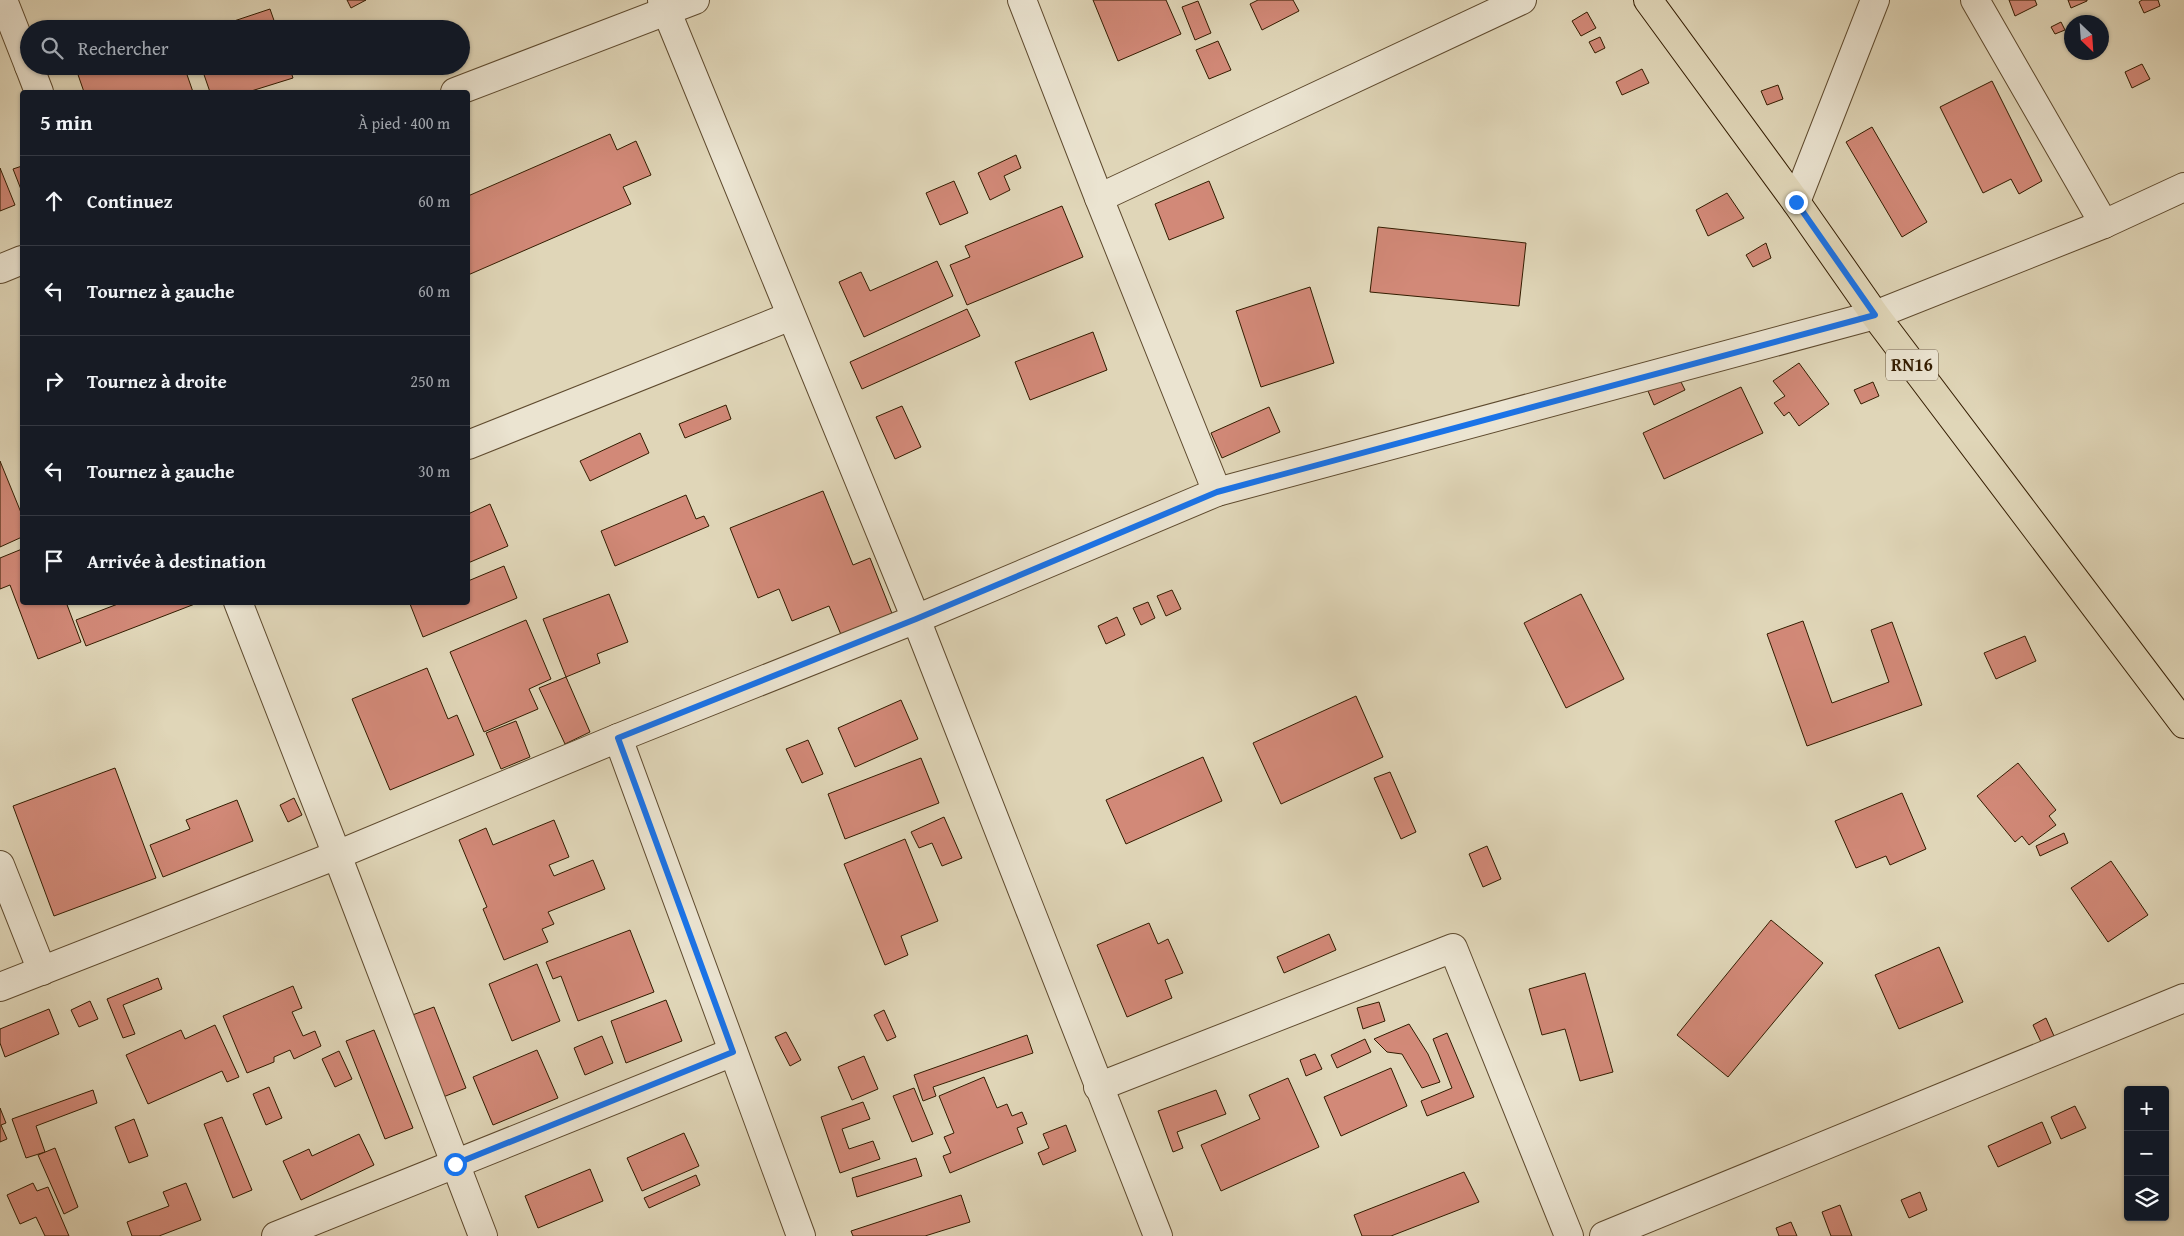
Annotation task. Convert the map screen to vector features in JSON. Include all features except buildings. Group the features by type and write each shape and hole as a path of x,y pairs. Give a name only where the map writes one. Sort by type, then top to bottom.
{"main road":[{"name":"RN16","path":"1648,0 1796,202 1875,315 2184,724"}],"street":[{"path":"3,0 20,43"},
{"path":"459,90 664,6 695,0"},
{"path":"1022,0 1217,492"},
{"path":"1099,198 1522,0"},
{"path":"1796,202 1875,0"},
{"path":"1975,0 2104,224"},
{"path":"664,6 916,619 1158,1236"},
{"path":"32,75 38,90"},
{"path":"0,987 337,855 618,738 916,619 1217,492 1875,315 2104,224 2184,187"},
{"path":"0,269 20,261"},
{"path":"470,443 791,316"},
{"path":"239,605 483,1236"},
{"path":"618,738 801,1236"},
{"path":"0,865 42,971"},
{"path":"1098,1087 1453,948 1569,1236"},
{"path":"1604,1236 2184,998"},
{"path":"276,1236 733,1052"}],"route":[{"path":"455,1164 733,1052 618,738 916,619 1217,492 1875,315 1796,202"}]}
